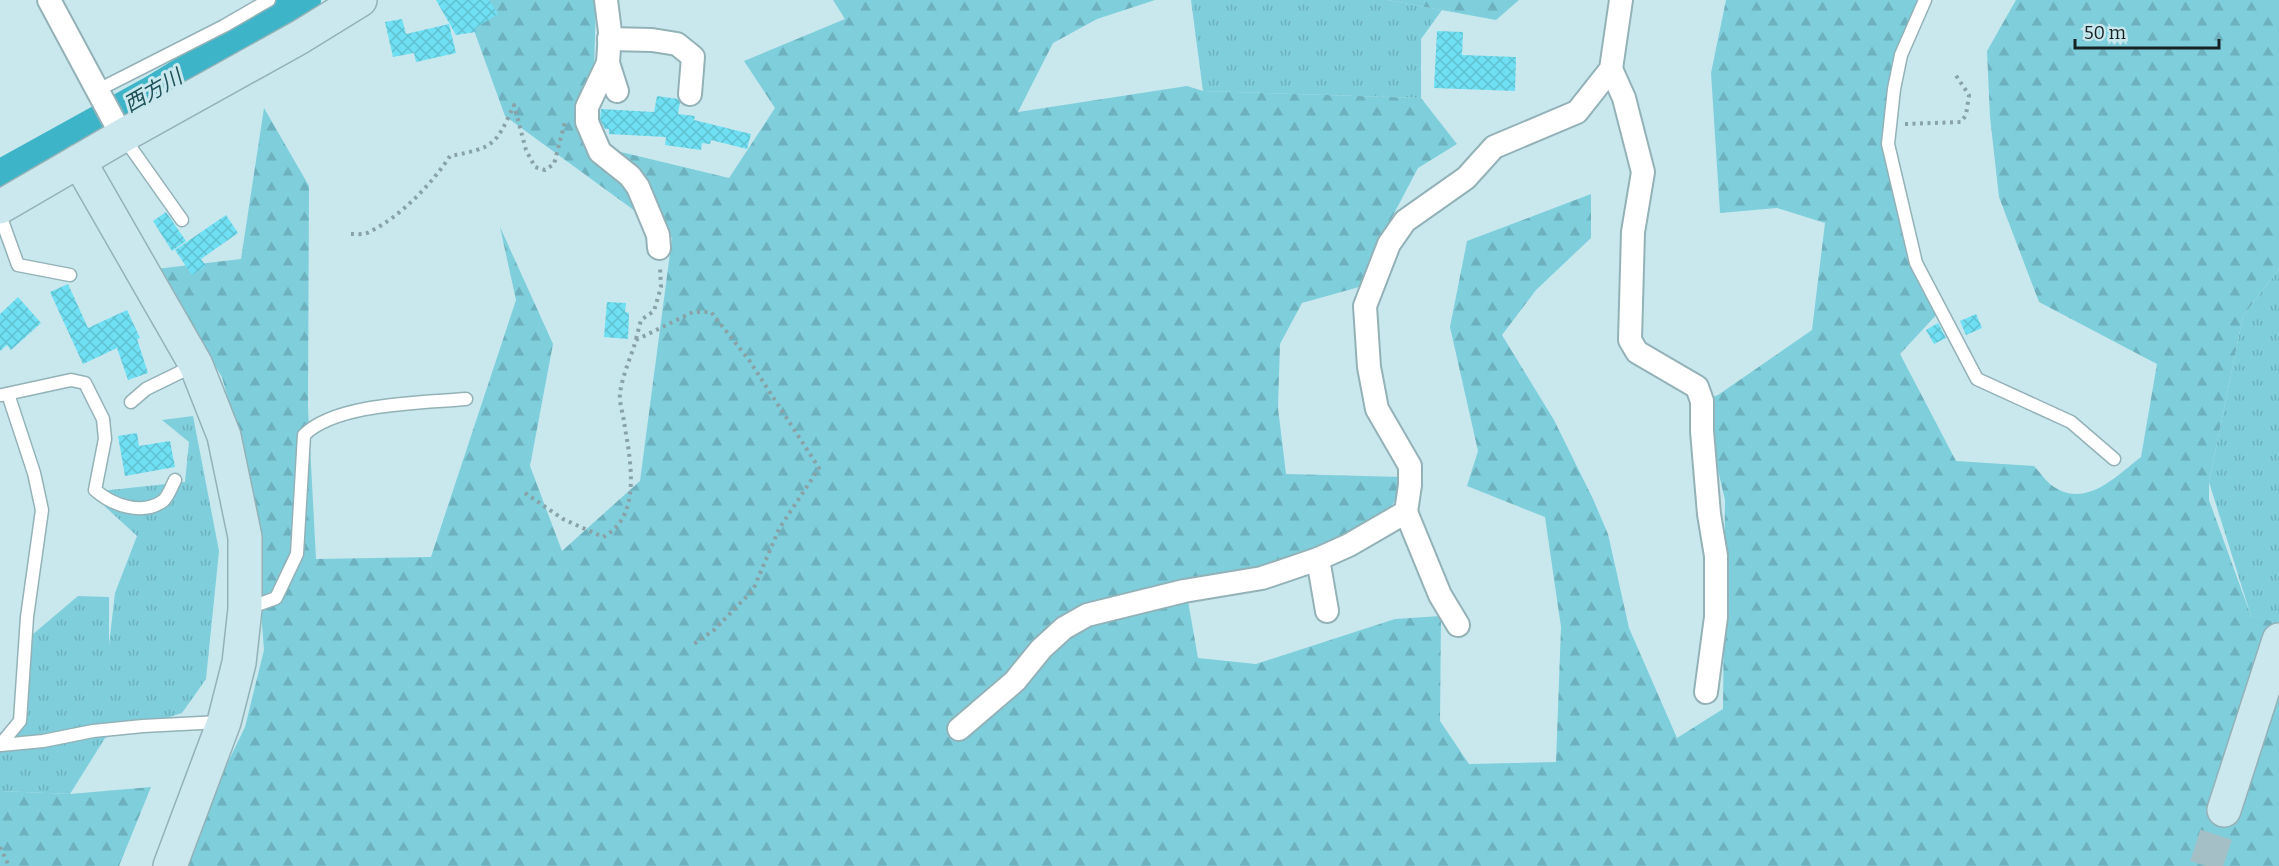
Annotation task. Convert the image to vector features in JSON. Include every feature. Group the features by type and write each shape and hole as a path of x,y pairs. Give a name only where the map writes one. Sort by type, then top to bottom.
{"street":[{"path":"49,0 120,133"},
{"path":"0,207 79,162 120,133 300,37 360,0"},
{"path":"606,0 608,63 617,91"},
{"path":"1458,625 1440,595 1406,512 1410,466 1377,409 1369,367 1365,306 1389,244 1405,221 1466,178 1494,147 1577,112 1611,69 1621,0"},
{"path":"609,39 652,40 677,44 693,57 690,94"},
{"path":"608,63 587,107 587,122 600,152 630,176 638,187 658,235 659,248"},
{"path":"1611,69 1624,98 1643,172 1633,232 1630,340 1637,352 1697,387 1702,401 1702,431 1716,566 1716,617 1706,692"},
{"path":"79,162 196,365 224,436 245,537 245,609 239,663 224,722 170,866"},
{"path":"959,729 1015,681 1041,649 1056,635 1086,615 1184,591 1262,578 1318,559 1349,545 1406,512"},
{"path":"1318,559 1327,611"},
{"path":"2224,810 2279,640"}],"lane":[{"path":"100,95 269,0"},
{"path":"1925,0 1901,55 1888,144 1916,263 1977,379 2071,422 2114,459"},
{"path":"120,133 182,220"},
{"path":"0,214 18,265 70,275"},
{"path":"131,402 146,389 196,365"},
{"path":"1,745 20,721 27,617 42,510 34,473 4,395 71,380 86,383 103,419 105,439 95,490 106,500 122,506 150,507 164,500 175,480"},
{"path":"245,609 276,598 297,554 303,435 313,425 349,411 466,399"},
{"path":"1,745 43,741 103,730 224,722"}],"path":[{"path":"1890,124 1961,122 1966,115 1969,95 1955,74"},
{"path":"351,234 367,234 403,209 442,170 450,156 491,145 501,133 514,105 526,150 536,167 545,170 555,164 567,118"},
{"path":"525,493 563,519 603,537 614,531 623,520 630,498 631,474 620,394 641,320 654,311 661,287 659,248"},
{"path":"636,340 693,312 711,312 749,360 819,468 779,529 753,590 714,630 691,646"},
{"path":"0,847 9,866"}],"green space":[{"path":"463,0 596,0 592,145 729,178 775,108 744,61 845,19 833,0 1155,0 1097,19 1053,43 1018,112 1187,86 1203,91 1421,98 1457,144 1418,168 1359,287 1302,303 1280,344 1278,408 1286,474 1402,477 1403,488 1388,512 1324,544 1188,601 1198,658 1256,664 1395,619 1441,616 1440,721 1469,764 1556,762 1561,627 1545,517 1467,486 1478,451 1450,327 1467,241 1591,194 1591,238 1536,290 1502,335 1554,420 1593,499 1608,534 1629,628 1677,738 1723,709 1725,500 1702,401 1718,395 1812,330 1825,223 1777,208 1720,213 1711,73 1726,0 1919,0 1890,124 1914,254 1939,312 1900,354 1956,461 2034,466 2050,484 2075,494 2087,493 2099,488 2141,457 2157,364 2039,302 1999,197 1990,117 1987,51 2016,0 2279,0 2279,269 2243,316 2209,482 2209,500 2251,616 2279,623 2279,866 184,866 213,793 245,727 264,650 251,483 222,377 156,269 241,259 264,108 309,186 308,408 316,559 431,557 516,300 500,227 553,344 530,466 562,551 640,481 672,238 505,116"},
{"path":"1191,0 1387,0 1442,10 1421,39 1421,98 1203,91"},
{"path":"1387,0 1519,0 1496,20"},
{"path":"2279,269 2279,624 2251,616 2209,482 2243,316"},
{"path":"193,416 219,551 206,679 182,713 105,738 70,794 0,791 0,747 20,721 27,722 26,640 78,596 109,597 109,645 115,593 137,536 100,502 101,491 185,482 189,442 162,420"},
{"path":"151,787 119,866 0,866 0,791 70,794"}],"building":[{"path":"436,0 489,0 498,14 475,28 476,32 456,35"},
{"path":"402,19 406,34 449,24 456,53 416,62 414,53 393,57 385,22"},
{"path":"1437,31 1463,32 1462,55 1516,57 1515,91 1434,88"},
{"path":"657,96 678,99 680,102 678,114 695,116 694,120 751,134 747,149 711,140 710,144 702,143 701,150 665,145 666,137 609,134 609,129 605,129 600,119 601,109 654,112"},
{"path":"166,212 186,241 172,251 153,221"},
{"path":"226,215 238,233 201,259 206,266 192,275 175,250"},
{"path":"68,284 88,328 127,310 140,338 137,339 148,373 128,380 117,348 83,364 50,292"},
{"path":"18,297 41,323 11,350 7,345 0,351 0,314"},
{"path":"607,302 626,303 625,312 629,313 628,339 604,337"},
{"path":"1976,314 1982,328 1966,335 1960,321"},
{"path":"1938,323 1946,338 1934,344 1926,330"},
{"path":"137,433 139,446 170,441 175,467 125,476 118,436"}],"waterway":[{"name":"西方川","path":"0,177 157,90 304,0"}],"tunnel":[{"path":"2206,866 2224,810"}]}
